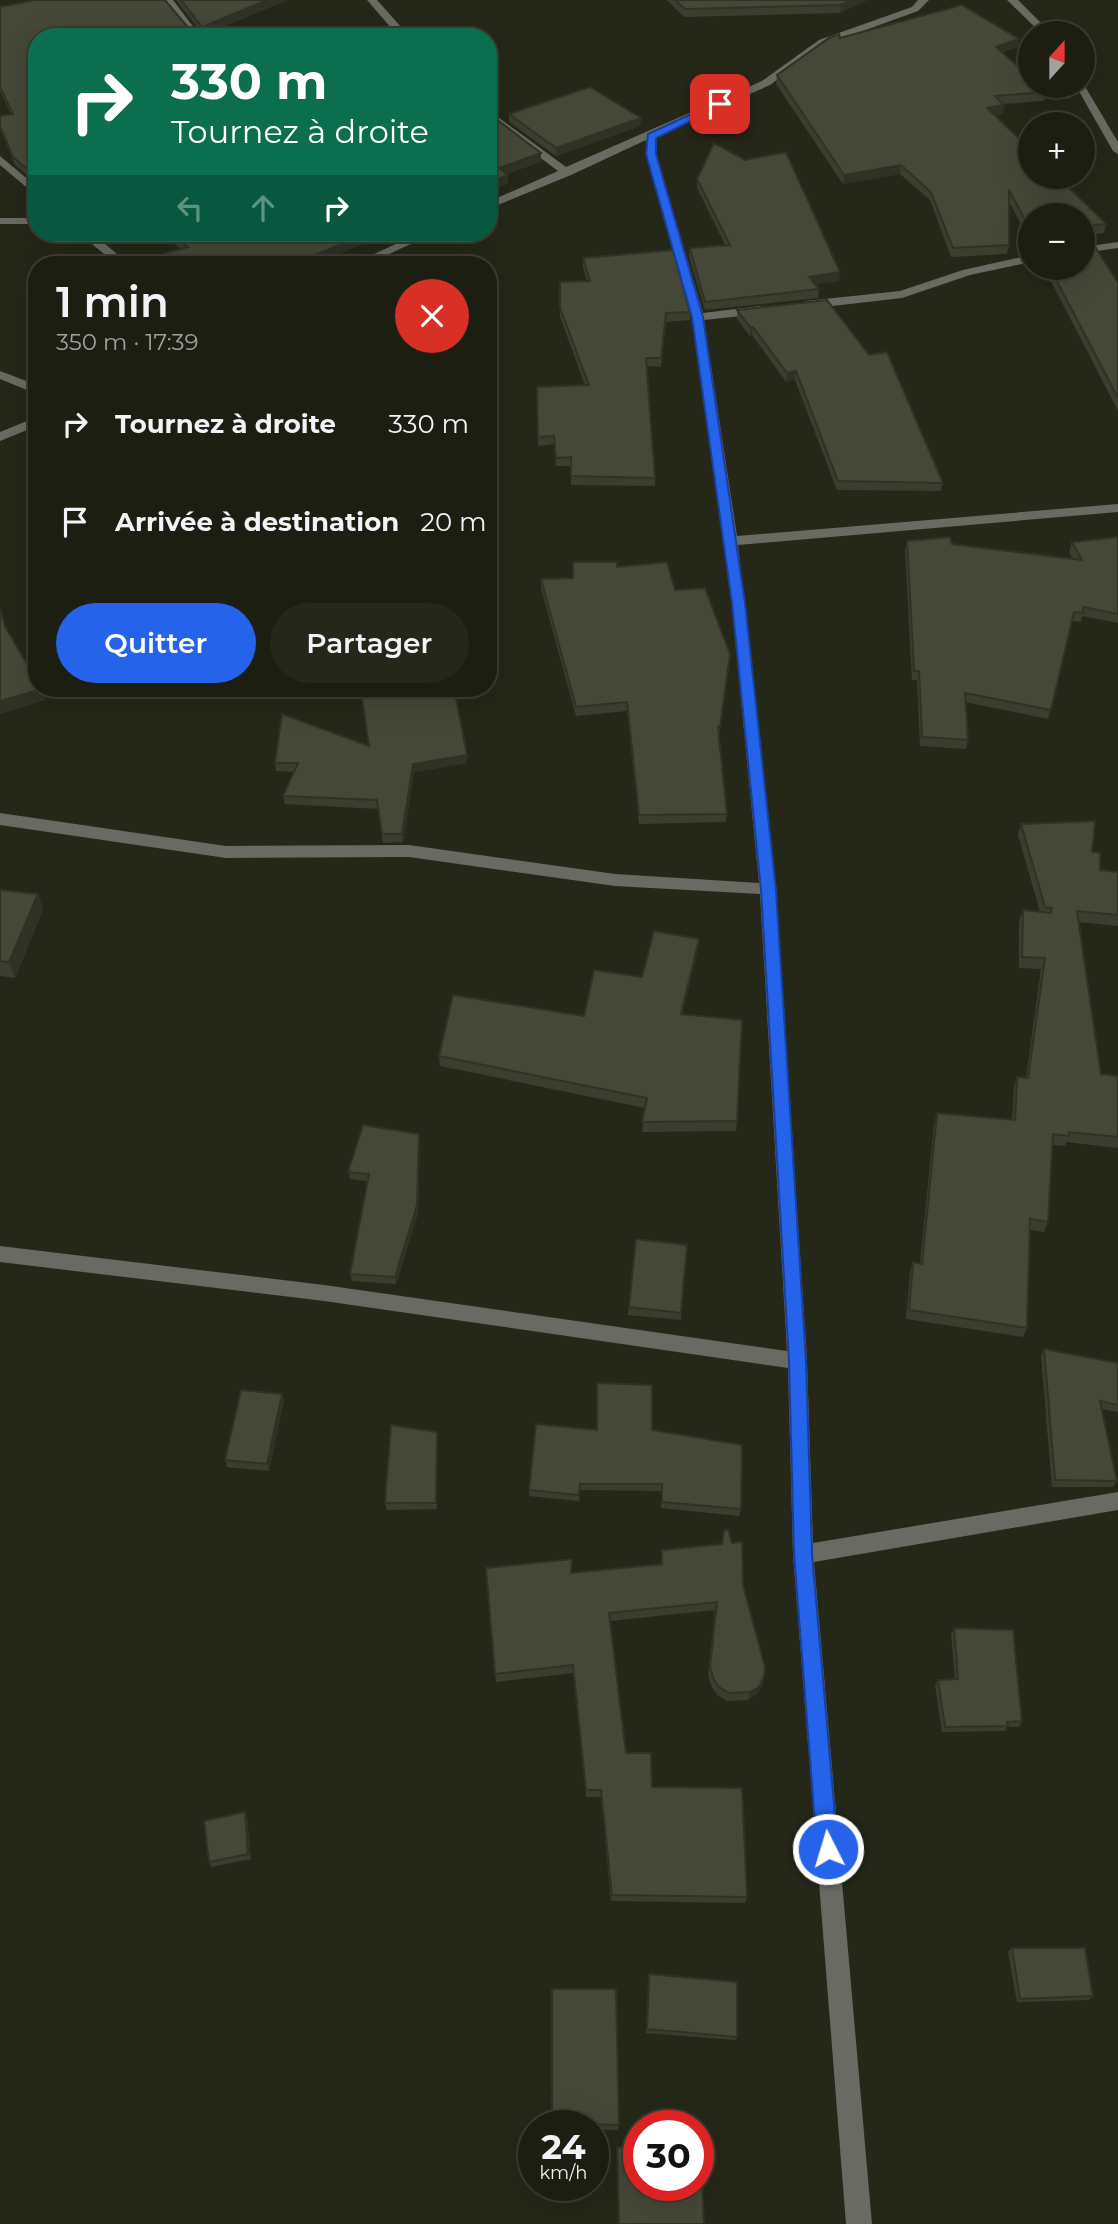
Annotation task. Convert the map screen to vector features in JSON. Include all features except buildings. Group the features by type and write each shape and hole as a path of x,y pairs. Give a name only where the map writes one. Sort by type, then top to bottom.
{"street":[{"path":"167,0 189,28"},
{"path":"372,0 397,28"},
{"path":"497,202 766,83 823,42 915,9 924,0"},
{"path":"1012,0 1034,21"},
{"path":"1087,98 1118,151"},
{"path":"497,120 567,173"},
{"path":"651,136 651,154 698,317 730,541 768,890 797,1361 803,1554 859,2224"},
{"path":"0,159 28,185"},
{"path":"0,221 28,221"},
{"path":"96,242 113,256"},
{"path":"377,256 408,242"},
{"path":"1095,248 1118,245"},
{"path":"797,306 902,294 967,272 1018,261"},
{"path":"698,317 772,309"},
{"path":"0,375 28,386"},
{"path":"0,437 28,425"},
{"path":"730,541 1118,508"},
{"path":"0,819 226,852 409,851 615,880 768,890"},
{"path":"0,1254 324,1293 797,1361"},
{"path":"803,1554 1118,1501"}],"route":[{"path":"720,104 651,136 651,154 698,317 736,577 768,890 797,1361 803,1554 828,1849"}]}
